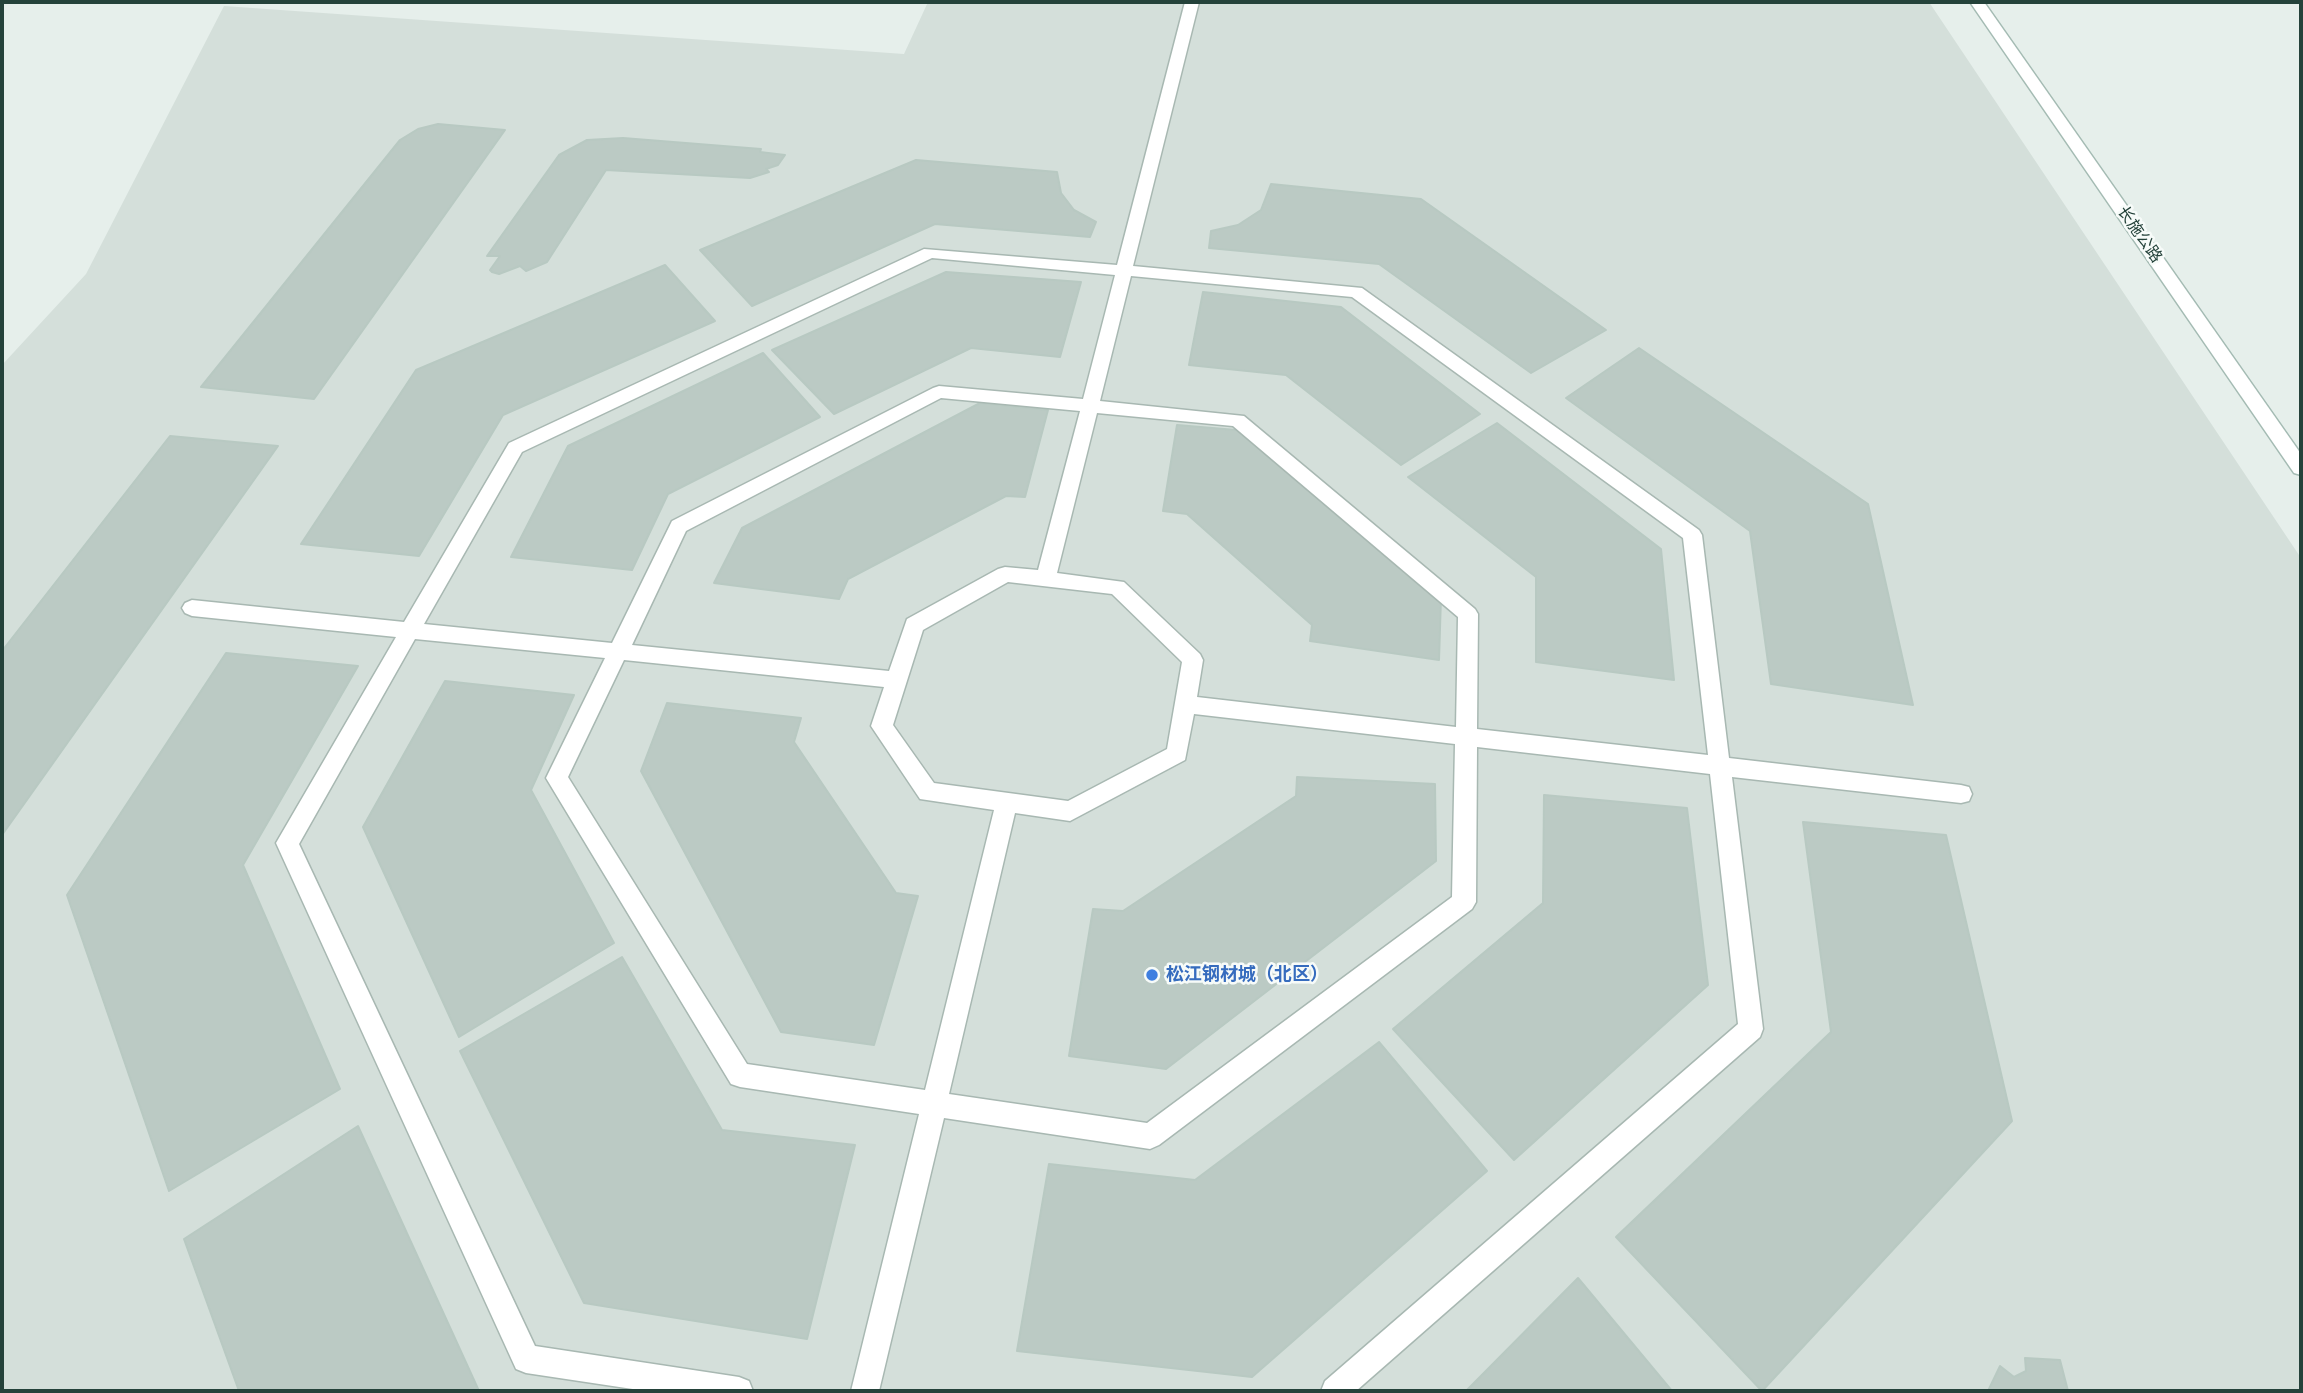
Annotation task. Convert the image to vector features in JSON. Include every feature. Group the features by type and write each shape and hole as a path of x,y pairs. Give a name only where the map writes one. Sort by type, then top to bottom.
{"street":[{"path":"1046,579 1192,2"},
{"name":"长施公路","path":"1977,2 2301,468"},
{"path":"739,1391 526,1359 287,843 515,448 930,253 1356,292 1692,534 1751,1028 1335,1391"},
{"path":"939,392 1090,406 1238,420 1468,614 1464,902 1150,1136 740,1075 556,778 678,526 939,392"},
{"path":"1005,574 1046,579 1117,587 1193,660 1177,754 1070,811 928,792 882,726 914,625 1005,574"},
{"path":"192,608 897,680"},
{"path":"1185,704 1961,794"},
{"path":"865,1391 1007,803"}],"shaded area":[{"name":"松江钢材城（北区）","path":"928,2 1929,2 2301,558 2301,1391 2,1391 2,365 86,274 224,6 904,54"}],"building":[{"path":"438,124 505,130 314,399 201,387 400,140 418,129"},
{"path":"623,138 761,149 760,152 785,155 778,165 766,169 769,172 750,178 606,170 547,262 526,271 520,266 499,274 492,272 490,270 500,256 487,256 559,155 587,140"},
{"path":"916,160 1057,172 1061,193 1074,210 1096,222 1090,237 935,224 752,306 700,250"},
{"path":"1271,184 1421,199 1606,330 1531,373 1379,264 1209,248 1211,231 1238,225 1261,210"},
{"path":"665,265 715,321 503,415 419,556 301,544 416,370"},
{"path":"946,272 1081,282 1060,357 971,348 834,414 772,350"},
{"path":"1203,292 1341,307 1480,414 1401,465 1286,375 1189,365"},
{"path":"1639,348 1868,504 1913,705 1771,684 1750,531 1566,398"},
{"path":"763,353 820,417 668,494 632,570 511,557 568,446"},
{"path":"980,403 1048,410 1025,497 1006,496 848,579 839,599 714,583 742,528"},
{"path":"1497,423 1661,549 1674,680 1536,662 1536,577 1408,477"},
{"path":"1177,425 1248,431 1441,597 1439,660 1310,641 1312,625 1187,514 1163,511"},
{"path":"170,436 278,446 2,835 2,651"},
{"path":"226,653 358,666 243,865 340,1089 169,1191 67,895"},
{"path":"445,681 574,695 531,790 614,943 459,1037 363,827"},
{"path":"667,703 801,718 794,742 896,893 918,896 874,1045 781,1032 641,771"},
{"path":"1297,777 1435,784 1436,861 1166,1069 1069,1056 1093,909 1123,911 1296,796"},
{"path":"1544,795 1687,808 1708,985 1514,1160 1393,1029 1543,903"},
{"path":"1803,822 1946,835 2012,1121 1762,1391 1616,1237 1831,1032"},
{"path":"622,957 722,1130 855,1145 807,1339 584,1303 460,1051"},
{"path":"1379,1042 1487,1171 1252,1377 1017,1351 1049,1164 1195,1180"},
{"path":"358,1126 479,1391 239,1391 184,1239"},
{"path":"1578,1278 1672,1391 1466,1391"},
{"path":"2025,1358 2060,1360 2068,1391 1988,1391 2000,1366 2014,1377 2026,1371"}],"place":[{"name":"松江钢材城（北区）","path":"1152,975"}]}
